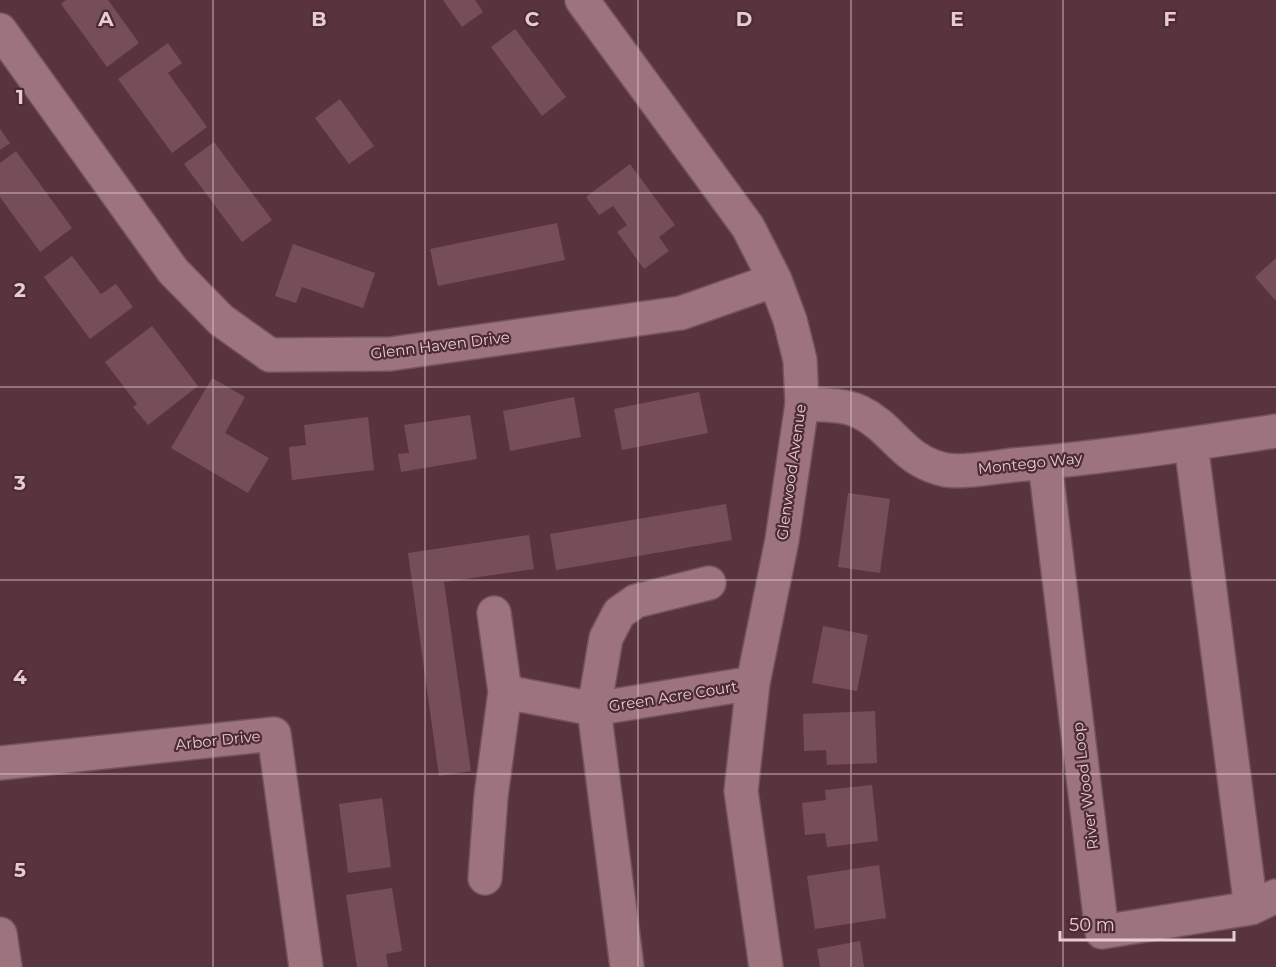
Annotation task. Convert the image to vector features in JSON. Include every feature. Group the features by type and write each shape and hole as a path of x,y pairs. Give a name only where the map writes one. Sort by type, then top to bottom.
{"street":[{"name":"Glenwood Avenue","path":"582,0 748,227 775,280 790,320 800,360 802,404 782,540 753,683 741,791 766,967"},
{"name":"Glenn Haven Drive","path":"0,30 173,271 221,320 270,355 390,354 681,313 775,280"},
{"name":"Montego Way","path":"802,404 836,406 859,412 876,422 923,464 948,471 1046,463 1276,431"},
{"path":"1191,444 1264,902"},
{"name":"River Wood Loop","path":"1046,463 1102,932 1264,902"},
{"path":"627,967 594,709 606,638 619,613 636,601 709,583"},
{"path":"485,878 492,796 505,692 494,613"},
{"name":"Green Acre Court","path":"594,709 753,683"},
{"path":"505,692 594,709"},
{"name":"Arbor Drive","path":"0,763 274,734 306,967"},
{"path":"0,934 4,967"}],"building":[{"path":"66,0 108,0 139,43 107,67 61,4"},
{"path":"443,0 475,0 483,12 462,27"},
{"path":"515,29 566,97 542,116 491,47"},
{"path":"168,43 182,63 168,73 207,127 172,153 118,79"},
{"path":"340,99 374,146 349,164 315,118"},
{"path":"0,129 10,143 0,150"},
{"path":"214,142 272,220 242,242 184,164"},
{"path":"16,151 72,228 40,252 0,197 0,163"},
{"path":"630,164 675,225 659,237 669,251 644,269 617,232 627,225 613,206 599,215 586,197"},
{"path":"557,223 565,260 438,286 430,249"},
{"path":"293,244 375,273 363,308 302,287 296,303 275,296"},
{"path":"72,256 101,294 116,284 133,307 90,339 44,277"},
{"path":"1276,258 1276,301 1255,277"},
{"path":"152,326 198,386 148,425 133,407 137,404 105,362"},
{"path":"212,378 245,397 225,433 269,458 248,493 171,448"},
{"path":"699,392 708,433 622,450 614,409"},
{"path":"574,397 581,437 510,451 503,411"},
{"path":"470,415 477,459 401,472 398,454 409,453 404,425"},
{"path":"368,417 374,470 292,480 289,447 306,445 304,425"},
{"path":"848,493 890,499 880,573 838,567"},
{"path":"726,504 732,540 556,570 550,534"},
{"path":"529,535 534,569 444,582 471,771 439,776 408,553"},
{"path":"823,626 868,635 857,691 812,683"},
{"path":"875,711 877,763 827,765 826,750 804,751 803,714"},
{"path":"872,785 878,841 827,847 825,833 805,835 802,803 826,800 825,790"},
{"path":"382,798 391,867 348,873 339,804"},
{"path":"879,865 886,918 815,929 807,876"},
{"path":"392,888 402,951 386,954 388,967 357,967 346,895"},
{"path":"860,941 864,967 820,967 817,949"}]}
